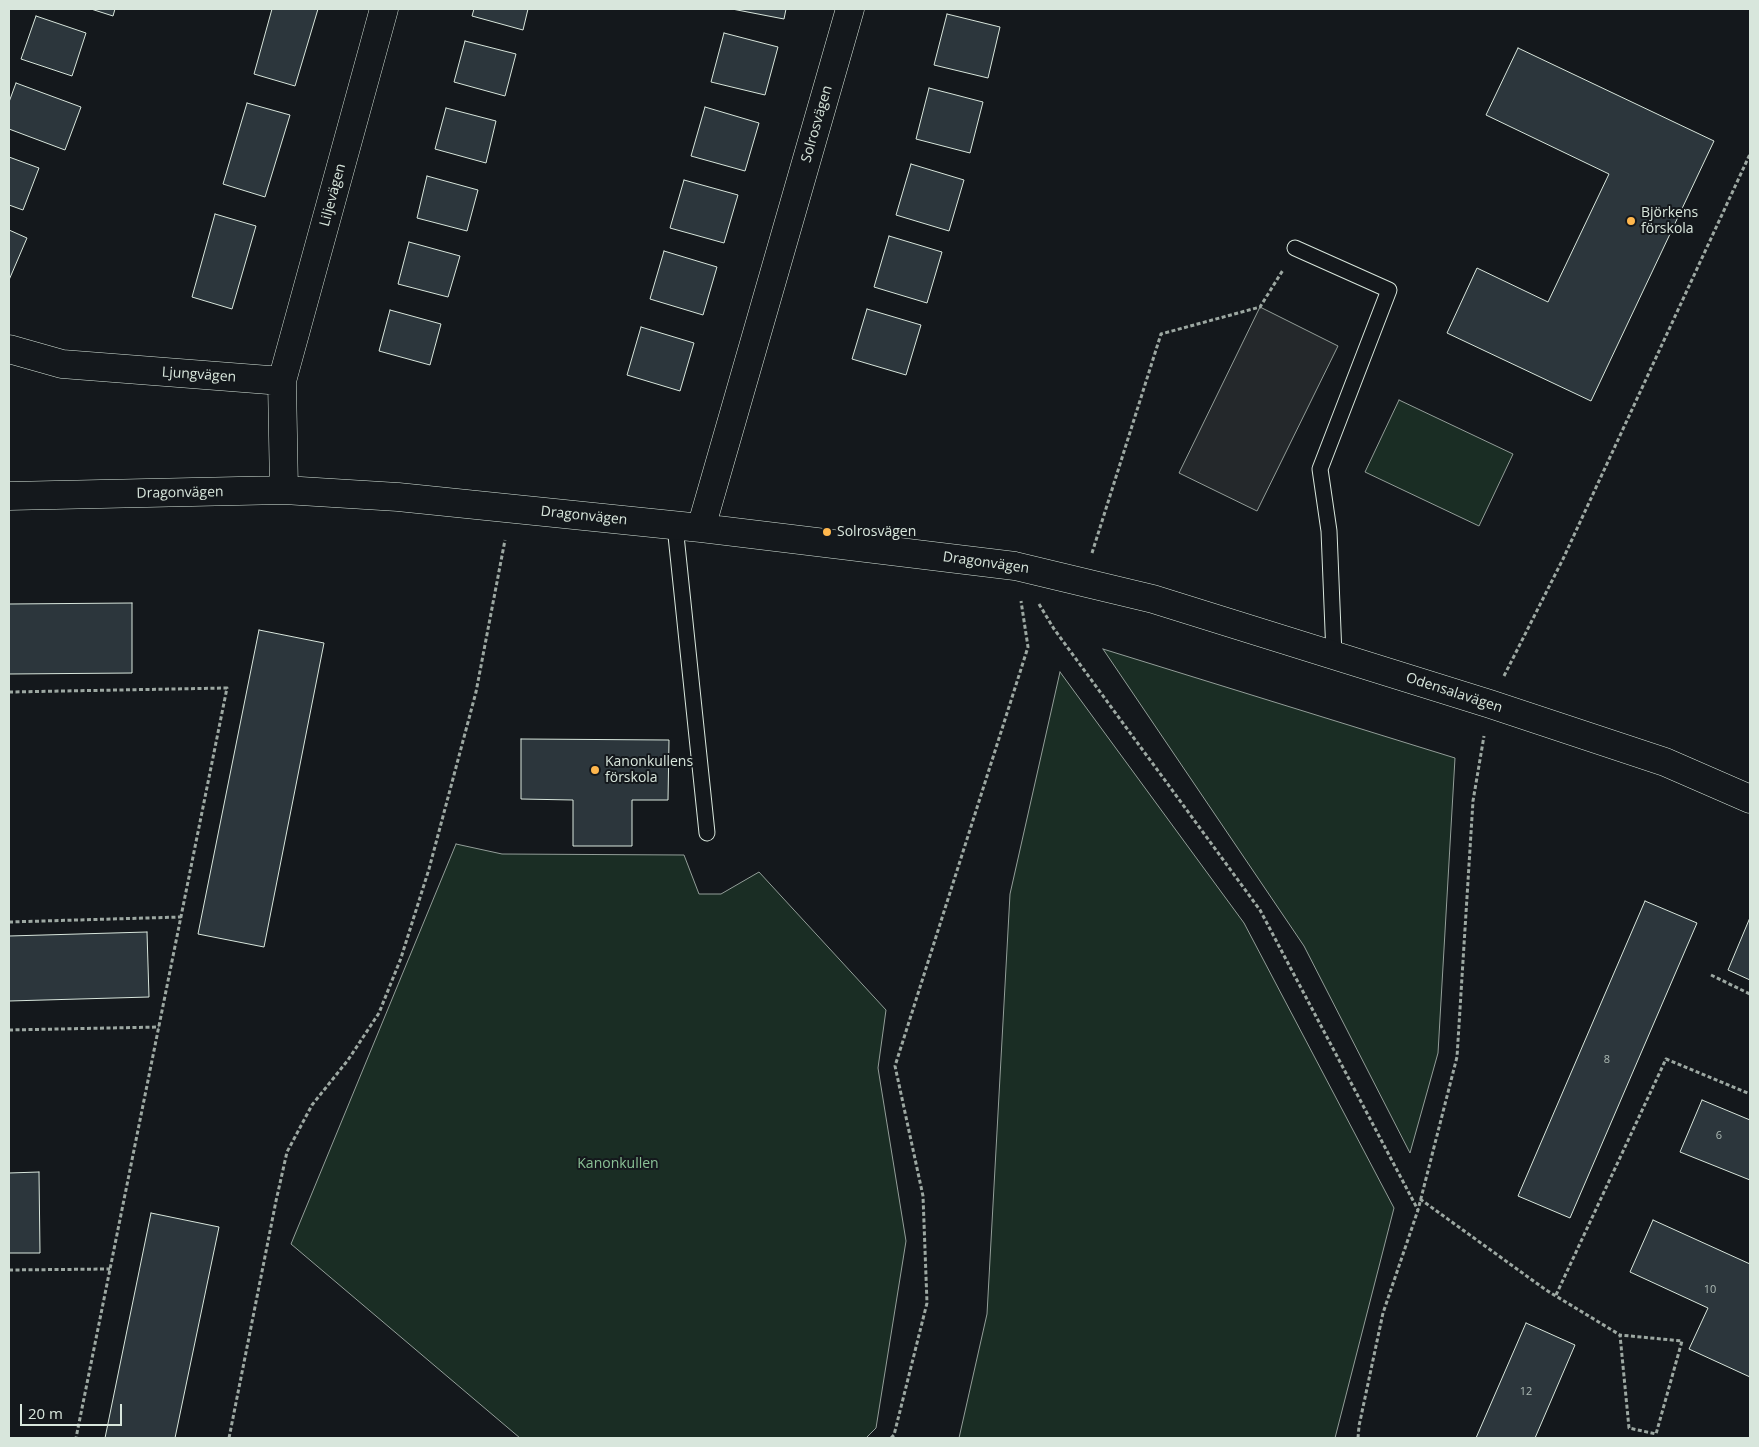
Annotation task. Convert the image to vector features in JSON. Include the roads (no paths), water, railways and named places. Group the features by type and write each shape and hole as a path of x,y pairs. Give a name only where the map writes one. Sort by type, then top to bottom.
{"street":[{"name":"Liljevägen","path":"282,381 384,9"},
{"name":"Solrosvägen","path":"688,527 850,9"},
{"name":"Ljungvägen","path":"9,349 62,364 282,381"},
{"path":"282,381 284,490"},
{"name":"Dragonvägen","path":"9,496 284,490 398,497 688,527 1015,566 1153,599"},
{"name":"Odensalavägen","path":"1153,599 1490,704 1665,762 1750,799"}],"lane":[{"path":"1296,248 1390,290 1320,469 1329,522 1334,655"},
{"path":"688,527 707,833"}],"place":[{"name":"Björkens förskola","path":"1631,221"},
{"name":"Solrosvägen","path":"827,532"},
{"name":"Kanonkullens förskola","path":"595,770"}],"park label":[{"name":"Kanonkullen","path":"618,1164"}]}
